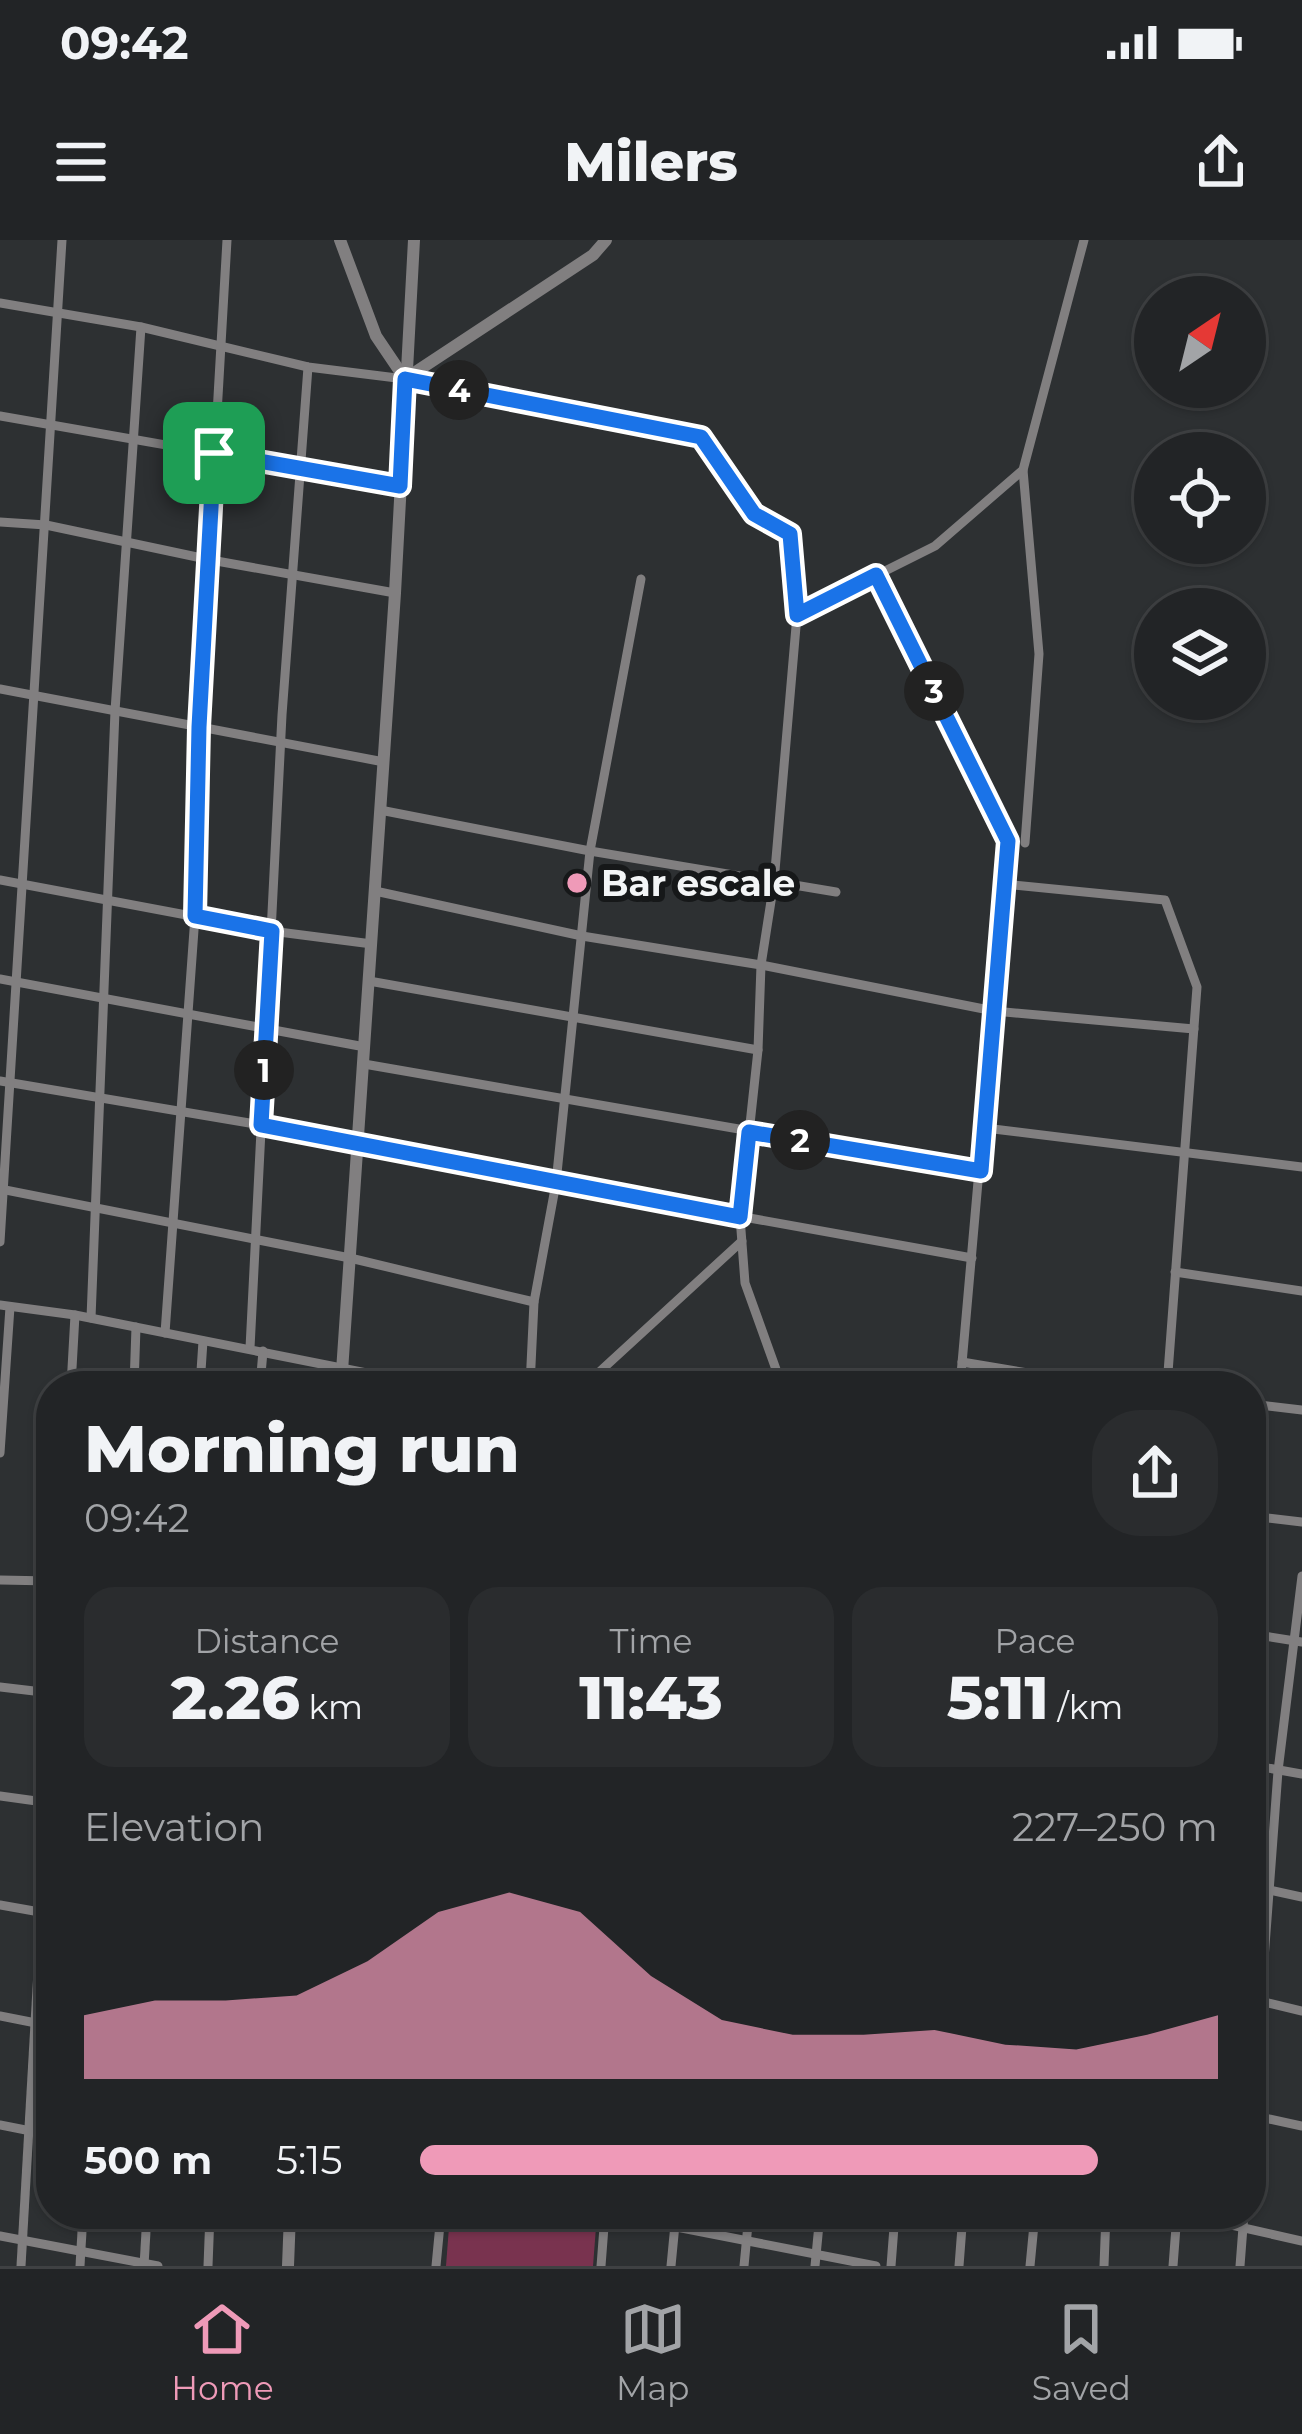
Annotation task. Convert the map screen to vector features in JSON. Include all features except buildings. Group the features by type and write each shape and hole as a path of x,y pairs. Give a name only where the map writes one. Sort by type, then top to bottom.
{"street":[{"path":"0,1242 4,1082 24,885 62,240"},
{"path":"164,1333 195,916 199,727 227,240"},
{"path":"340,240 376,336 405,379"},
{"path":"342,1369 395,593 413,240"},
{"path":"405,379 593,255 606,240"},
{"path":"1025,843 1039,654 1023,470 1084,240"},
{"path":"0,303 141,327 308,367 405,379 701,437 754,514 790,534 797,615 740,1217 746,1283 777,1371"},
{"path":"91,1318 115,711 141,327"},
{"path":"250,1348 281,743 308,367"},
{"path":"0,416 400,486"},
{"path":"797,615 935,545 1023,470"},
{"path":"0,521 46,525 395,593"},
{"path":"876,575 1008,841 961,1371"},
{"path":"531,1371 534,1302 556,1183 590,851 641,579"},
{"path":"0,689 383,762"},
{"path":"380,810 836,892"},
{"path":"0,880 272,931 372,944"},
{"path":"1004,884 1165,900 1197,987 1168,1371"},
{"path":"375,891 582,936 761,964 994,1011 1194,1029"},
{"path":"0,979 365,1047"},
{"path":"369,981 758,1051"},
{"path":"364,1064 981,1171"},
{"path":"4,1082 261,1125 972,1258"},
{"path":"985,1128 1302,1167"},
{"path":"1,1190 350,1258 534,1302"},
{"path":"600,1371 742,1240"},
{"path":"1175,1272 1302,1291"},
{"path":"0,1453 5,1306 75,1315 353,1371"},
{"path":"72,1371 75,1315"},
{"path":"135,1371 136,1327"},
{"path":"201,1371 203,1341"},
{"path":"261,1371 263,1351"},
{"path":"962,1362 1016,1371"},
{"path":"1266,1406 1302,1410"},
{"path":"1266,1518 1302,1522"},
{"path":"1266,1924 1277,1771 1298,1642 1302,1576"},
{"path":"0,1580 36,1581"},
{"path":"1266,1637 1298,1642"},
{"path":"0,1687 36,1691"},
{"path":"1266,1769 1302,1774"},
{"path":"0,1796 36,1801"},
{"path":"1266,1889 1302,1897"},
{"path":"0,1905 36,1911"},
{"path":"21,2266 36,1997"},
{"path":"1266,2003 1302,2012"},
{"path":"0,2016 36,2023"},
{"path":"1266,2119 1302,2126"},
{"path":"0,2125 36,2132"},
{"path":"80,2266 82,2229"},
{"path":"144,2264 146,2229"},
{"path":"208,2266 210,2229"},
{"path":"288,2266 289,2229"},
{"path":"436,2266 440,2229"},
{"path":"601,2266 606,2229"},
{"path":"671,2266 675,2229"},
{"path":"681,2229 747,2240 815,2260 876,2266"},
{"path":"744,2266 748,2229"},
{"path":"815,2260 818,2229"},
{"path":"891,2266 895,2229"},
{"path":"959,2266 962,2229"},
{"path":"1030,2266 1034,2229"},
{"path":"1104,2266 1105,2229"},
{"path":"1173,2266 1177,2229"},
{"path":"1240,2266 1242,2229"},
{"path":"1251,2229 1302,2241"},
{"path":"0,2236 158,2266"}],"shaded area":[{"path":"449,2229 596,2229 593,2266 446,2266"}],"place":[{"name":"Bar escale","path":"577,883"}],"route":[{"path":"405,379 701,437 754,514 790,534 797,615 876,575 1008,841 981,1171 749,1132 740,1217 261,1125 272,931 195,916 199,727 214,453 400,486 405,379"}]}
